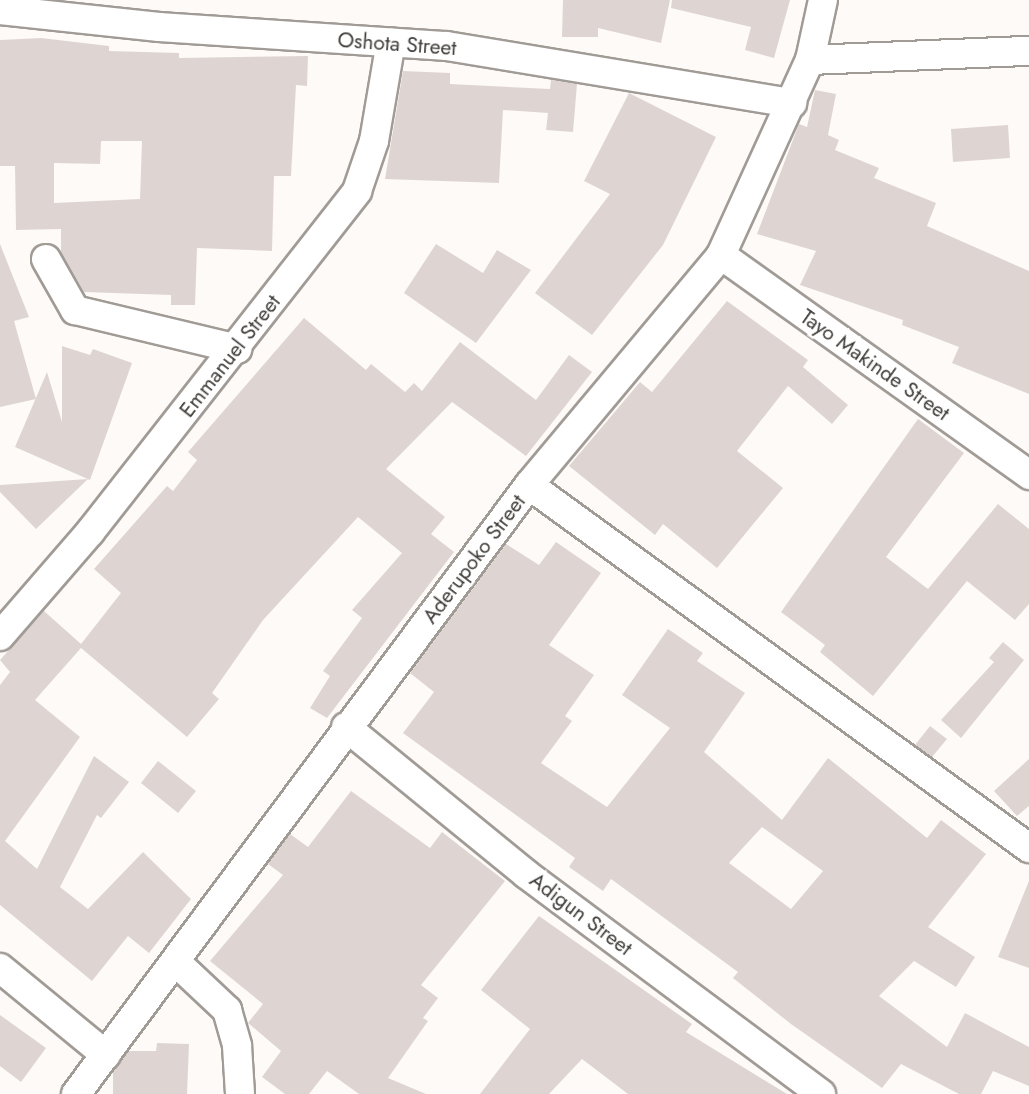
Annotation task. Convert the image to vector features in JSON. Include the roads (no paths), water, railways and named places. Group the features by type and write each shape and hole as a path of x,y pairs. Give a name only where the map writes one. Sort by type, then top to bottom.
{"street":[{"name":"Aderupoko Street","path":"76,1094 177,963 346,727 529,485 721,255 810,60 823,0"},
{"name":"Oshota Street","path":"0,10 447,46 792,103"},
{"name":"Emmanuel Street","path":"0,636 237,349 357,191 374,141 391,42"},
{"path":"810,60 1029,51"},
{"name":"Tayo Makinde Street","path":"721,255 1029,475"},
{"path":"46,258 75,310 237,349"},
{"path":"529,485 1029,848"},
{"name":"Adigun Street","path":"346,727 526,874 821,1094"},
{"path":"177,963 227,1010 237,1046 240,1094"},
{"path":"0,968 106,1055"}]}
